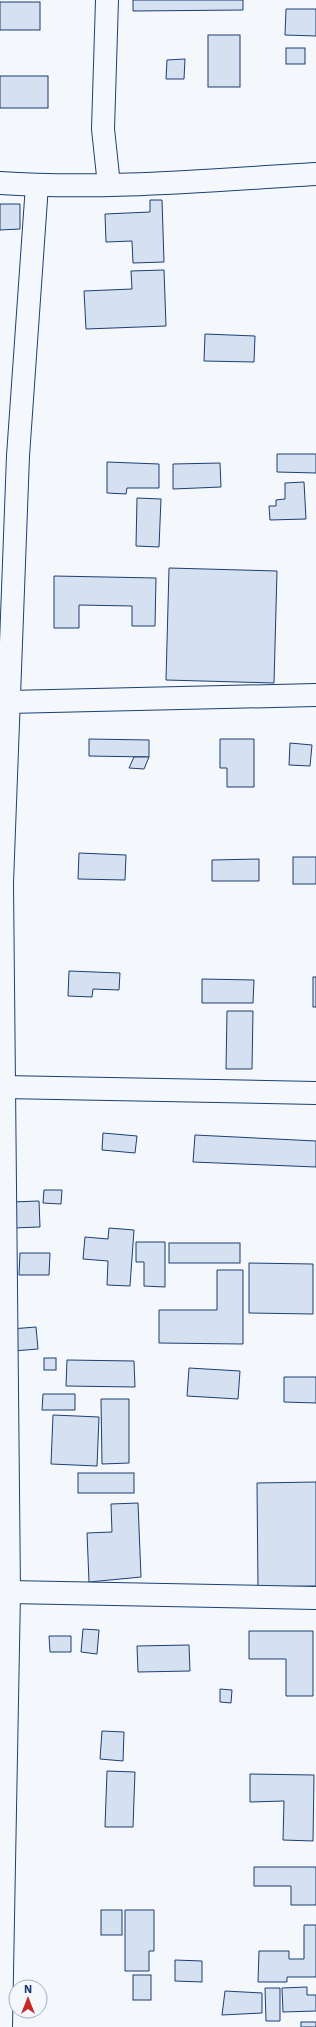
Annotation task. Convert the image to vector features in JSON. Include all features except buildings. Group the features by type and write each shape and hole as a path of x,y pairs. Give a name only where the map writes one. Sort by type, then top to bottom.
{"street":[{"path":"107,0 103,129 109,185"},
{"path":"0,183 37,185 109,185 316,174"},
{"path":"1,2027 2,1856 8,1592 2,883 18,456 37,185"},
{"path":"8,702 316,695"},
{"path":"3,1087 316,1093"},
{"path":"8,1592 316,1598"}]}
